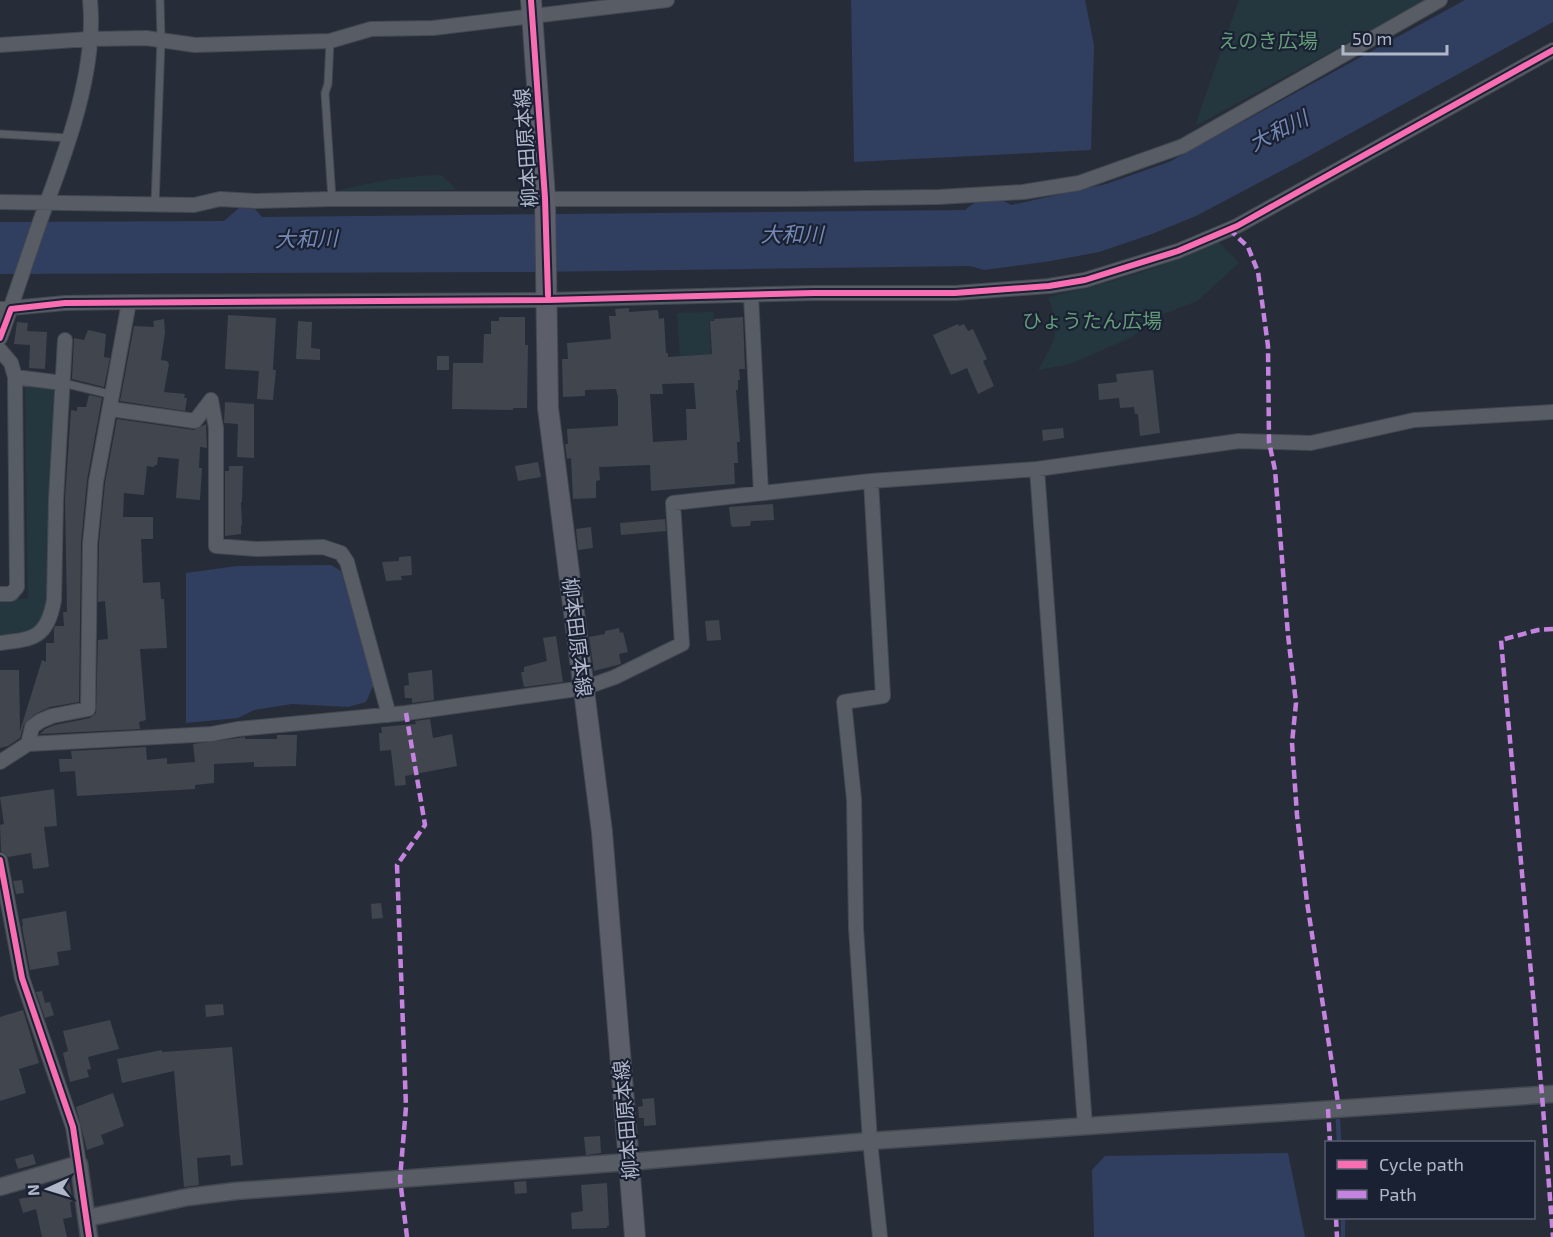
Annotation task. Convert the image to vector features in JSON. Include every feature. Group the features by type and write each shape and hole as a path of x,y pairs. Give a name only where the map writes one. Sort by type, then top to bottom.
{"main road":[{"name":"柳本田原本線","path":"531,9 545,201 548,408 602,832 635,1237"}],"street":[{"path":"0,338 8,305 46,207 69,138 82,88 90,39 90,0"},
{"path":"0,45 90,39 160,40 195,45 330,41 371,29 433,28 531,9 667,0"},
{"path":"0,202 46,207 194,205 220,199 545,201 792,199 1023,192 1079,183 1183,146 1440,0"},
{"path":"8,305 955,293 1049,286 1085,280 1178,251 1237,226 1553,50"},
{"path":"751,296 761,493"},
{"path":"28,744 32,727 40,721 88,709 90,543 96,482 129,302"},
{"path":"0,643 25,640 39,635 51,616 54,600 56,499 65,340"},
{"path":"0,350 11,363 15,377 16,587 12,594 0,594"},
{"path":"15,377 63,383"},
{"path":"112,402 195,421 211,400 216,428 216,546 257,549 323,547 341,553 347,562 389,715"},
{"path":"0,762 28,744 212,734 238,729 389,715 584,688 615,677 682,644 673,503 871,481 1037,470 1239,441 1311,443 1414,420 1553,412"},
{"path":"1037,470 1085,1126"},
{"path":"871,481 883,696 844,702 854,800 856,928 870,1141 880,1237"},
{"path":"0,860 22,978 72,1127 89,1237"},
{"path":"87,1218 188,1197 236,1191 628,1162 870,1141 1553,1094"},
{"path":"0,1187 79,1164"}],"lane":[{"path":"155,205 160,0"},
{"path":"330,41 328,84 325,93 332,199"},
{"path":"0,134 69,138"},
{"path":"63,383 112,402"}],"green space":[{"name":"えのき広場","path":"1239,0 1426,0 1195,126"},
{"path":"441,175 457,190 337,191 389,180"},
{"name":"ひょうたん広場","path":"1217,240 1239,263 1197,301 1161,315 1130,338 1070,364 1038,370 1055,335 1055,319 1048,297 1091,287 1156,267"},
{"path":"714,312 713,320 709,321 711,354 680,356 677,313"},
{"path":"25,385 59,387 51,598 38,631 0,640 0,599 28,599"}],"water":[{"path":"851,0 1085,0 1094,45 1091,150 854,162"},
{"name":"大和川","path":"1465,0 1553,0 1553,22 1196,216 1099,252 1051,261 984,270 970,266 531,272 0,274 0,222 224,221 239,208 255,209 262,217 965,210 987,197 997,198 1011,205 1106,184 1169,162"},
{"path":"331,565 341,571 374,684 366,702 348,707 292,704 254,710 238,718 186,723 186,573 237,566"},
{"path":"1288,1153 1305,1237 1094,1237 1092,1170 1105,1156"}],"building":[{"path":"629,308 629,312 658,310 659,319 664,318 668,357 712,354 710,321 743,317 745,369 739,369 740,380 738,380 738,390 736,390 740,442 737,442 738,463 734,463 735,484 651,491 650,465 599,467 600,480 596,481 596,498 573,499 571,458 567,459 565,444 568,444 567,429 618,426 618,397 616,389 585,390 585,396 563,397 562,359 568,359 567,343 611,339 609,316 616,316 615,309","holes":["694,383 696,409 686,409 687,440 653,442 650,394 663,394 662,384"]},
{"path":"228,315 276,318 273,370 276,370 273,400 257,399 259,371 225,369"},
{"path":"499,317 525,317 525,345 528,345 527,408 513,408 513,410 452,409 453,363 483,363 484,334 491,334 491,321 499,321"},
{"path":"164,319 165,332 161,360 169,364 164,392 185,394 184,398 187,398 185,411 120,401 134,326 154,327 153,321"},
{"path":"298,321 312,322 311,348 320,349 320,360 296,359"},
{"path":"17,322 28,323 27,331 47,332 45,369 29,368 30,345 14,344"},
{"path":"958,324 959,326 964,324 968,331 973,329 987,359 983,361 994,386 978,394 967,368 951,375 933,335"},
{"path":"88,330 106,334 104,357 110,358 104,387 72,379 74,338 84,340"},
{"path":"437,356 449,356 449,370 437,370"},
{"path":"1153,370 1160,433 1140,436 1138,414 1135,414 1134,407 1120,408 1119,398 1099,400 1098,384 1117,382 1116,374"},
{"path":"89,395 102,398 87,480 81,543 79,702 50,707 35,714 24,724 20,738 0,748 0,670 19,670 20,731 42,660 46,662 46,643 54,643 55,626 64,626 63,612 67,612 65,499 71,410 77,411 77,407 86,407"},
{"path":"225,402 254,404 254,458 237,457 238,424 224,423"},
{"path":"117,419 194,430 206,424 207,448 200,447 199,468 202,468 200,500 176,498 179,459 158,457 157,465 147,466 144,495 124,493 123,517 153,517 153,539 141,539 143,583 160,582 161,599 164,599 167,648 140,649 146,720 139,722 140,729 40,734 55,725 90,718 96,713 98,640 108,639 105,601 98,602 99,544 105,483"},
{"path":"1063,428 1064,438 1043,441 1042,430"},
{"path":"538,462 541,477 518,481 515,466"},
{"path":"229,466 243,466 242,525 241,534 225,536 225,471 229,471"},
{"path":"773,504 774,520 751,521 750,526 733,527 731,525 729,507"},
{"path":"665,519 666,531 621,535 620,523"},
{"path":"591,527 593,548 578,550 576,529"},
{"path":"411,556 412,575 401,576 402,580 386,581 382,562 399,561 399,557"},
{"path":"719,620 721,640 707,641 705,621"},
{"path":"619,628 620,633 623,632 628,652 619,654 621,664 594,671 589,637"},
{"path":"556,636 563,682 524,687 521,672 524,672 524,667 547,661 543,638"},
{"path":"432,670 434,700 412,703 412,698 405,698 404,686 409,685 408,673"},
{"path":"430,719 433,738 452,734 457,766 405,776 406,785 395,786 391,750 380,751 381,727 416,724 415,721"},
{"path":"277,735 297,735 296,766 254,767 254,762 214,764 214,783 195,785 195,789 77,796 75,771 60,772 59,759 72,759 71,751 146,747 147,760 167,758 167,764 195,762 193,744 245,737 245,739 277,739"},
{"path":"54,789 57,826 44,827 49,867 33,869 31,853 8,857 1,851 0,825 4,824 0,797"},
{"path":"22,880 24,893 16,894 13,881"},
{"path":"381,903 383,918 372,919 371,904"},
{"path":"66,911 71,950 57,952 59,965 30,970 22,919"},
{"path":"42,991 45,1003 50,1002 54,1015 45,1018 36,992"},
{"path":"223,1004 224,1015 206,1017 205,1005"},
{"path":"23,1010 39,1063 19,1069 26,1093 0,1101 0,1017"},
{"path":"110,1020 119,1049 88,1057 91,1069 87,1070 89,1077 70,1082 63,1053 68,1051 63,1031"},
{"path":"232,1047 243,1165 231,1166 230,1155 197,1158 199,1185 184,1187 174,1071 122,1083 117,1059 162,1050 162,1052"},
{"path":"113,1093 124,1126 101,1135 104,1144 87,1150 76,1107"},
{"path":"654,1098 656,1125 644,1126 644,1118 639,1118 638,1107 643,1106 642,1099"},
{"path":"600,1136 601,1153 586,1155 584,1137"},
{"path":"33,1154 36,1164 18,1169 15,1159"},
{"path":"526,1181 527,1193 515,1194 514,1182"},
{"path":"69,1182 73,1201 70,1202 72,1217 63,1219 67,1237 42,1237 36,1209 23,1213 19,1199 29,1197 28,1192"},
{"path":"607,1183 609,1226 607,1228 572,1229 571,1213 583,1211 581,1185"}],"waterway":[{"path":"1338,1121 1339,1141"},
{"path":"1343,1219 1343,1237"}],"marked path":[{"path":"1229,229 1248,247 1258,272 1268,346 1269,442 1275,470 1288,635 1296,703 1292,743 1297,815 1307,902 1339,1109"},
{"path":"1553,629 1538,630 1501,640 1553,1237"},
{"path":"406,713 425,825 397,865 406,1107 400,1179 407,1237"},
{"path":"1328,1109 1330,1141"},
{"path":"1336,1219 1337,1237"}],"cycle path":[{"path":"531,0 545,198 548,295"},
{"path":"0,338 11,309 65,303 548,300 814,293 955,293 1049,286 1085,280 1178,251 1237,226 1553,50"},
{"path":"0,860 22,978 73,1127 89,1237"}]}
